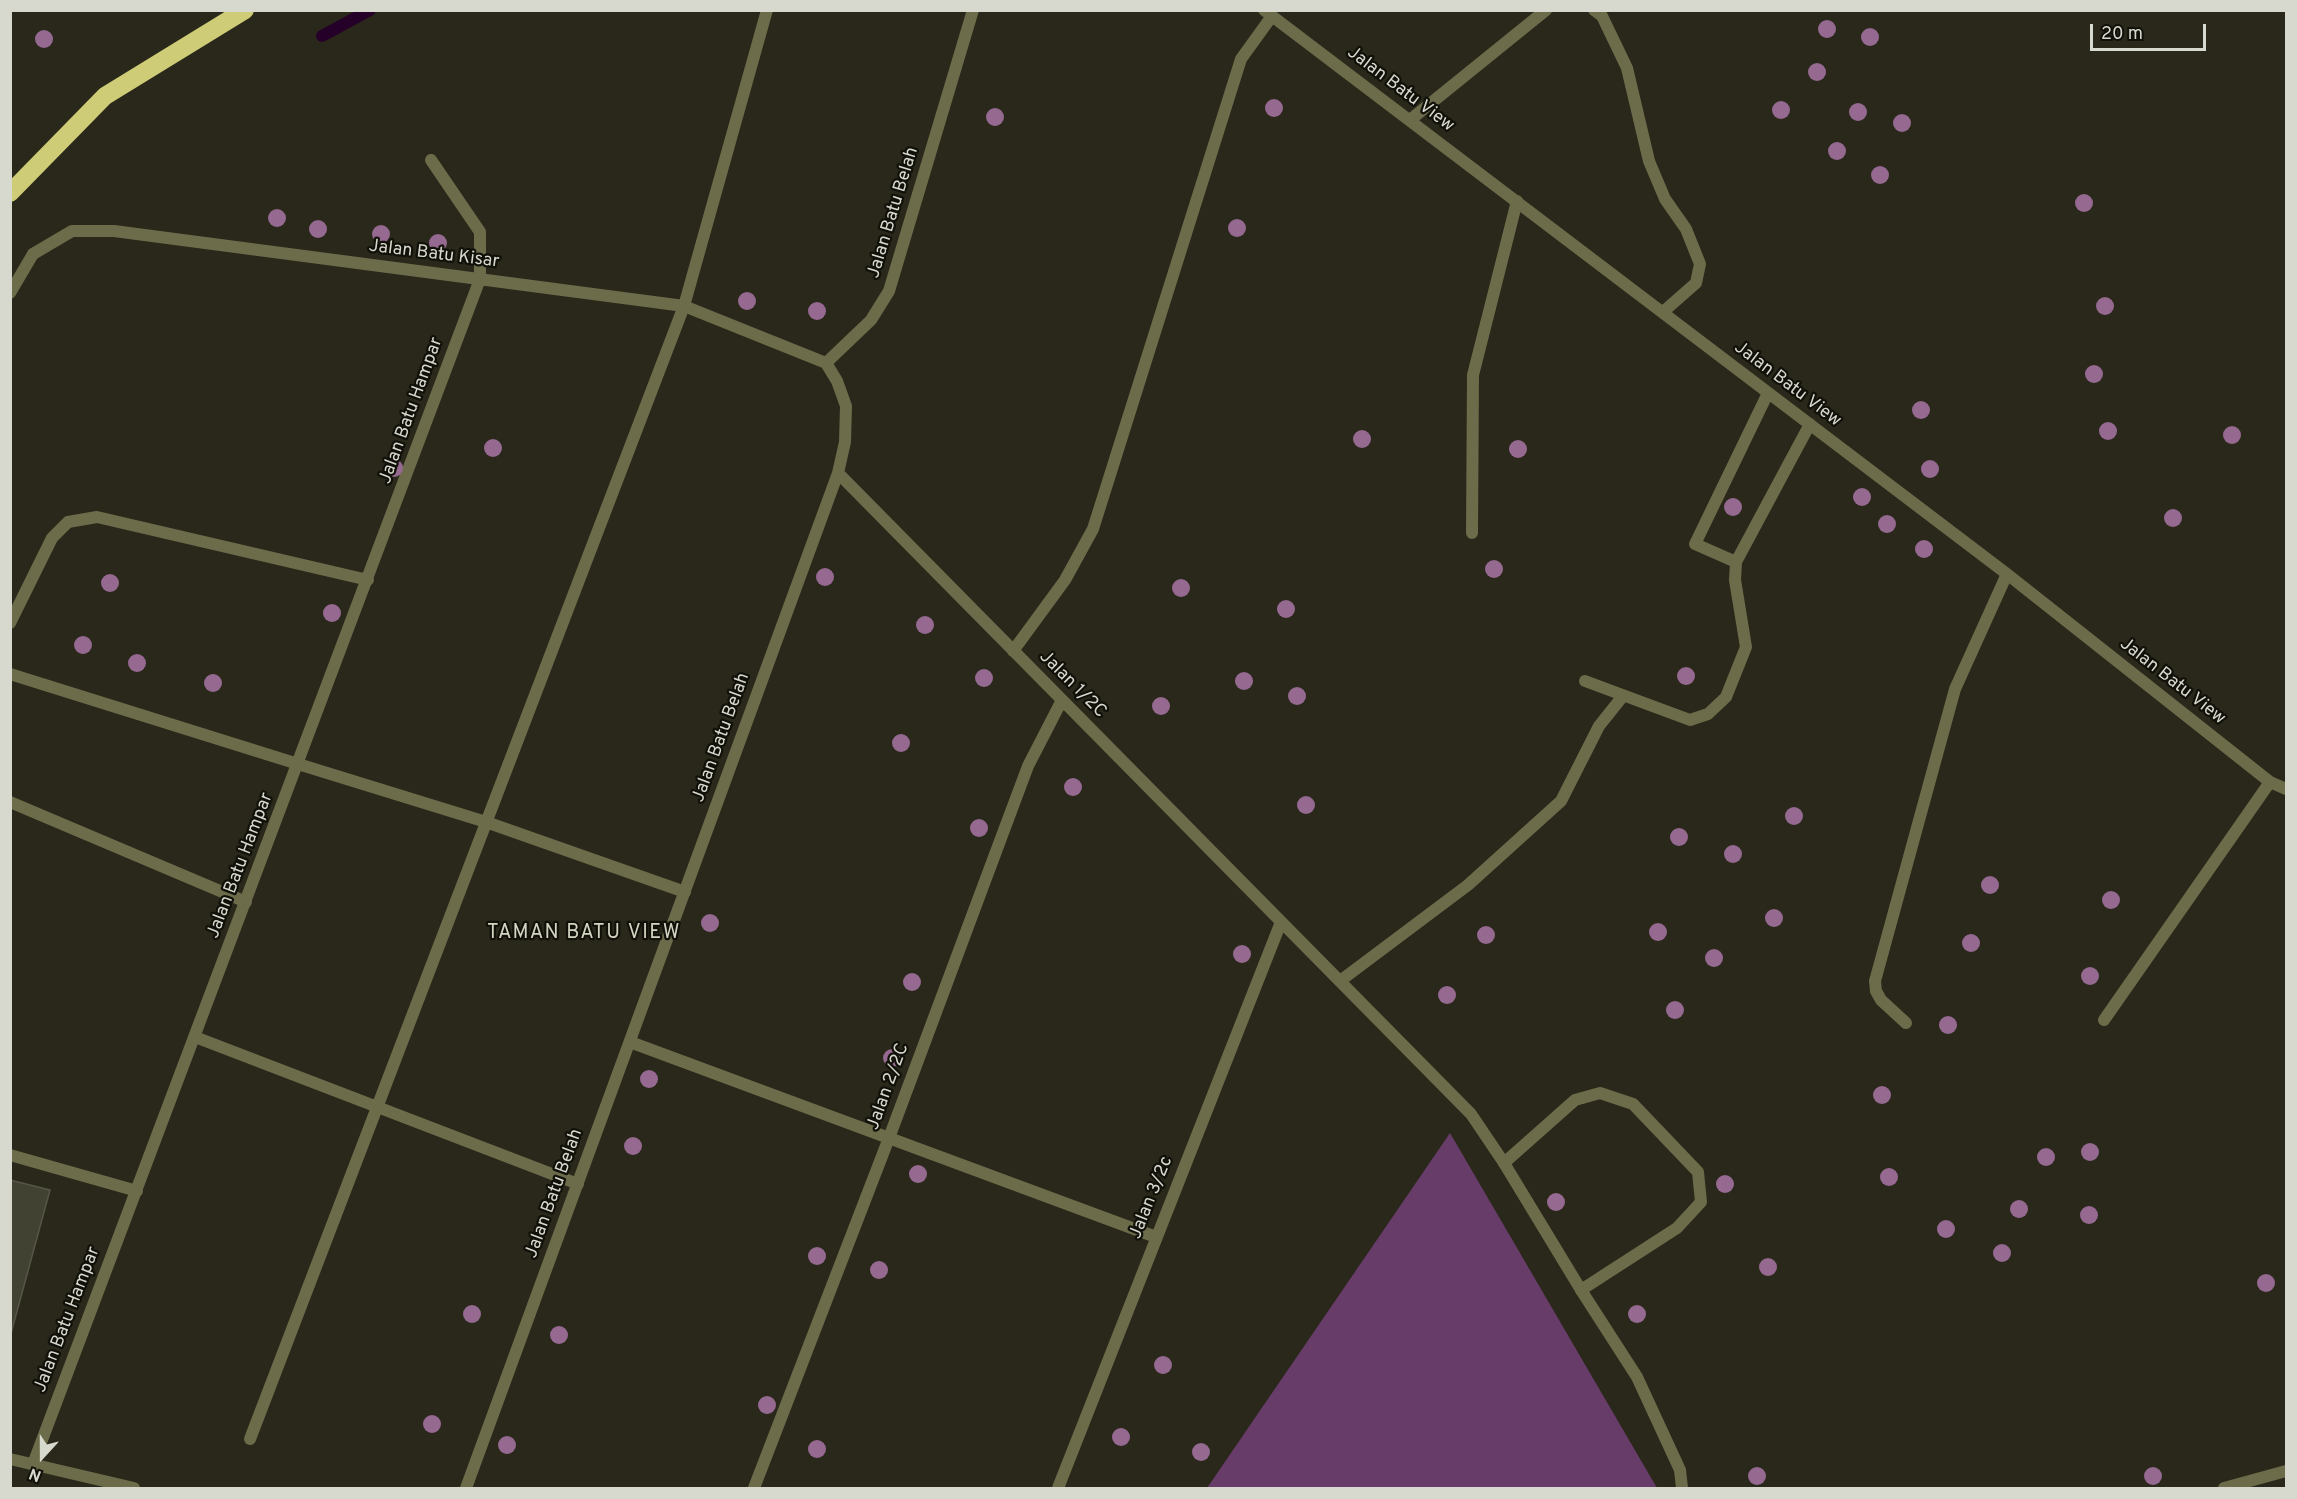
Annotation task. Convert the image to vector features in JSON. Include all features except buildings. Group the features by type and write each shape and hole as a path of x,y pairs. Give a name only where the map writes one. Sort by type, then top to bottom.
{"highway":[{"path":"10,193 105,96 245,10"}],"street":[{"path":"250,1439 684,306 767,10"},
{"name":"Jalan Batu Belah","path":"466,1488 838,473 845,442 846,406 837,381 826,363 871,320 889,291 973,10"},
{"path":"1410,120 1546,10"},
{"path":"1594,10 1602,16 1627,68 1649,161 1665,199 1686,229 1700,264 1696,283 1663,312"},
{"path":"1013,651 1065,580 1093,529 1241,59 1268,13"},
{"name":"Jalan Batu View","path":"1268,13 2007,574 2270,782 2286,789"},
{"path":"431,160 480,232 480,279"},
{"path":"1472,533 1473,375 1517,201"},
{"name":"Jalan Batu Kisar","path":"10,293 33,254 72,231 114,231 684,306 826,363"},
{"name":"Jalan Batu Hampar","path":"33,1464 480,279"},
{"path":"1736,562 1695,544 1768,393"},
{"path":"1585,681 1690,720 1708,714 1726,697 1746,647 1736,580 1736,562 1810,424"},
{"name":"Jalan 1/2C","path":"838,473 1471,1114 1504,1163"},
{"path":"10,623 52,538 68,522 98,517 368,580"},
{"path":"1906,1023 1881,1000 1876,991 1875,981 1948,711 1964,669 2007,574"},
{"path":"10,674 486,822 685,892"},
{"path":"1340,981 1468,885 1560,801 1599,726 1623,696"},
{"name":"Jalan 2/2C","path":"754,1488 889,1138 1028,766 1062,700"},
{"path":"2104,1020 2270,782"},
{"path":"10,802 246,902"},
{"name":"Jalan 3/2c","path":"1058,1488 1281,922"},
{"path":"195,1037 578,1184"},
{"path":"630,1042 1156,1238"},
{"path":"1581,1290 1677,1228 1701,1202 1698,1172 1633,1104 1600,1093 1575,1100 1504,1163 1581,1290 1637,1377 1680,1470 1682,1488"},
{"path":"10,1155 137,1191"},
{"path":"10,1459 134,1488"},
{"path":"2224,1488 2286,1471"}],"shaded area":[{"path":"1450,1133 1657,1488 1207,1488"}],"waterway":[{"path":"322,36 370,10"}],"district":[{"name":"TAMAN BATU VIEW","path":"584,934"}]}
